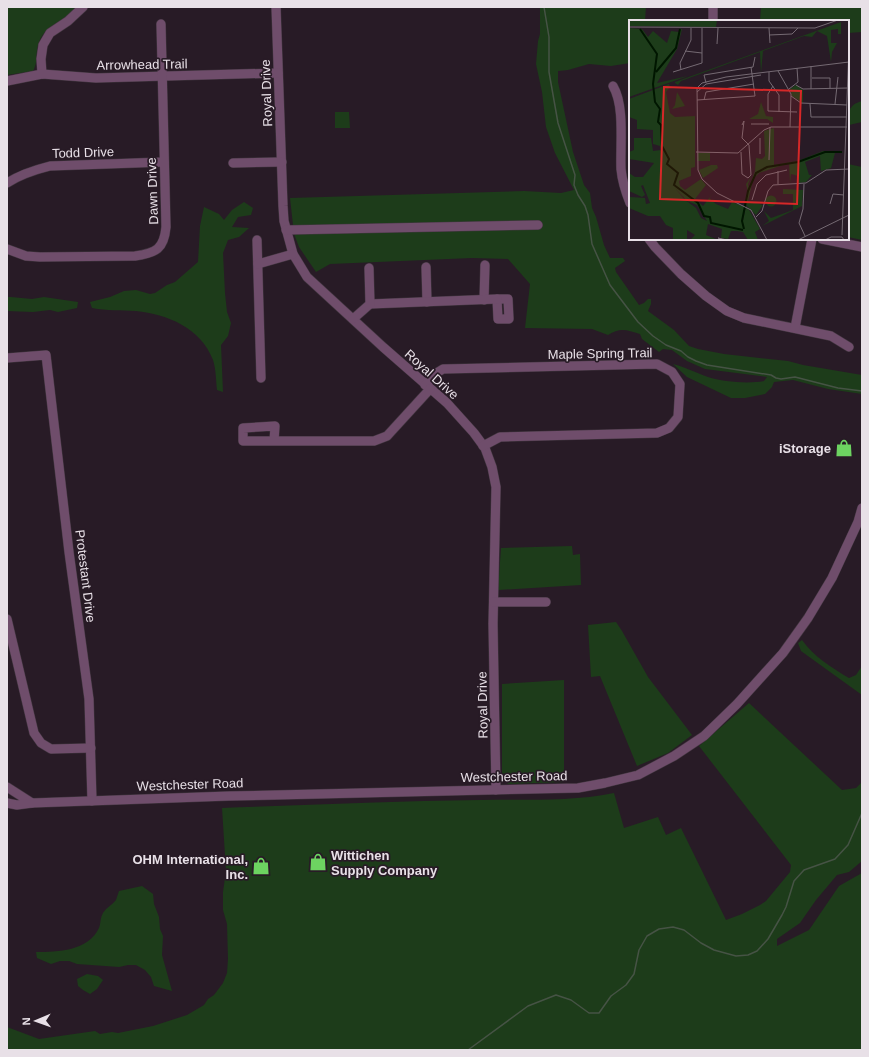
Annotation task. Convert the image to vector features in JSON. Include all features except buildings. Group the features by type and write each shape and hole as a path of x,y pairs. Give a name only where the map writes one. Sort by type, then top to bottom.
{"street":[{"path":"42,74 41,59 43,46 50,33 68,21 83,7"},
{"name":"Royal Drive","path":"276,7 283,213 293,254 307,277 452,409 474,433 483,446 492,467 496,487 494,602 496,790"},
{"path":"713,7 713,20"},
{"name":"Dawn Drive","path":"7,249 26,256 40,257 135,256 149,254 158,249 165,239 166,227 161,24"},
{"name":"Arrowhead Trail","path":"7,81 42,74 96,78 278,73"},
{"path":"613,86 617,93 620,105 626,157 621,170 629,199"},
{"name":"Todd Drive","path":"7,183 17,176 31,170 50,166 164,162"},
{"path":"232,163 282,162"},
{"path":"286,230 538,225"},
{"path":"257,240 261,378"},
{"path":"650,240 681,274 706,296 727,310 744,318 831,336 849,347"},
{"path":"795,328 812,240"},
{"path":"826,240 862,248"},
{"path":"258,264 293,254"},
{"path":"484,300 485,265"},
{"path":"426,267 427,302"},
{"path":"369,268 370,304"},
{"path":"353,319 370,304 497,299"},
{"name":"Protestant Drive","path":"7,358 46,355 69,552 89,699 92,801"},
{"name":"Maple Spring Trail","path":"274,441 374,441 387,436 428,387 435,374 443,369 657,364 672,372 680,384 678,417 669,428 657,433 500,437 483,446"},
{"name":"Westchester Road","path":"7,803 17,805 32,803 229,796 578,788 605,784 638,775 674,756 704,736 737,704 783,653 808,618 832,578 858,522 862,508"},
{"path":"494,602 546,602"},
{"path":"7,619 34,733 41,742 51,749 91,748"},
{"path":"7,787 32,803"}],"green space":[{"path":"7,7 78,7 45,32 37,48 36,62 33,71 7,75"},
{"path":"540,7 646,7 645,20 629,20 629,63 611,66 589,64 568,70 558,71 558,82 573,152 584,185 590,193 592,208 604,245 610,258 623,258 625,261 615,268 616,272 639,305 648,299 651,299 651,304 648,311 674,330 689,346 724,354 788,361 862,375 862,394 828,389 793,380 774,382 772,387 765,394 745,398 731,398 687,377 673,364 714,379 728,381 758,382 764,381 767,377 705,369 687,361 672,350 663,349 659,352 642,339 640,334 627,330 612,332 608,335 592,329 525,328 530,284 508,259 472,258 330,264 316,272 299,247 294,234 290,198 524,191 561,193 574,190 555,153 546,127 542,92 536,64 540,34"},
{"path":"761,7 862,7 862,32 849,33 849,20 760,20"},
{"path":"862,101 862,122 849,125 849,113 851,107"},
{"path":"335,112 349,112 350,128 335,128"},
{"path":"849,164 862,167 862,240 849,237"},
{"path":"244,202 253,208 251,215 238,217 232,227 249,228 239,237 228,240 223,253 227,312 231,323 228,336 221,345 223,392 217,390 214,364 208,349 192,331 171,319 159,315 136,311 92,308 90,302 110,297 124,291 136,290 150,294 155,293 167,285 175,282 198,262 200,226 204,207 219,214 224,220 232,210"},
{"path":"7,297 32,299 44,297 78,302 77,308 58,312 50,310 33,312 7,311"},
{"path":"572,546 573,555 580,554 581,585 498,590 501,548"},
{"path":"616,622 648,677 692,735 668,753 637,766 600,676 591,677 588,625"},
{"path":"802,640 817,656 849,678 856,675 862,666 862,695 801,651 798,643"},
{"path":"564,680 564,782 508,784 502,775 502,684"},
{"path":"749,703 842,790 856,788 862,782 862,861 849,872 837,875 816,900 800,923 777,939 777,946 809,930 839,886 862,873 862,1050 7,1050 7,1027 39,1039 95,1031 100,1034 112,1032 118,1033 153,1026 187,1015 204,1005 208,999 214,995 223,983 227,973 228,959 227,924 223,910 223,892 226,871 222,808 416,801 547,800 581,798 614,793 624,828 658,817 666,835 681,828 726,920 742,914 766,901 790,872 791,865 699,746"},
{"path":"142,886 153,894 154,904 159,917 160,929 163,936 162,955 172,991 154,986 151,977 145,970 136,965 119,967 77,964 69,961 60,961 51,964 37,958 36,952 72,949 88,941 94,936 99,928 103,913 116,900 119,891"},
{"path":"87,974 98,976 103,980 97,989 90,994 78,986 77,979"}],"waterway":[{"path":"544,7 549,37 549,72 558,123 575,175 574,185 585,206 588,215 592,244 610,285 638,322 653,336 666,345 681,351 696,361 707,365 771,375 781,379 795,377 838,388 862,391"},
{"path":"468,1050 528,1006 556,995 571,1000 589,1013 599,1013 611,996 626,985 634,974 639,950 647,936 659,929 673,927 684,930 701,943 714,950 736,956 748,955 757,951 768,939 782,915 794,881 804,870 835,859 848,845 862,813"}],"place":[{"name":"iStorage","path":"844,448"},
{"name":"Wittichen Supply Company","path":"318,862"},
{"name":"OHM International, Inc.","path":"261,866"}]}
